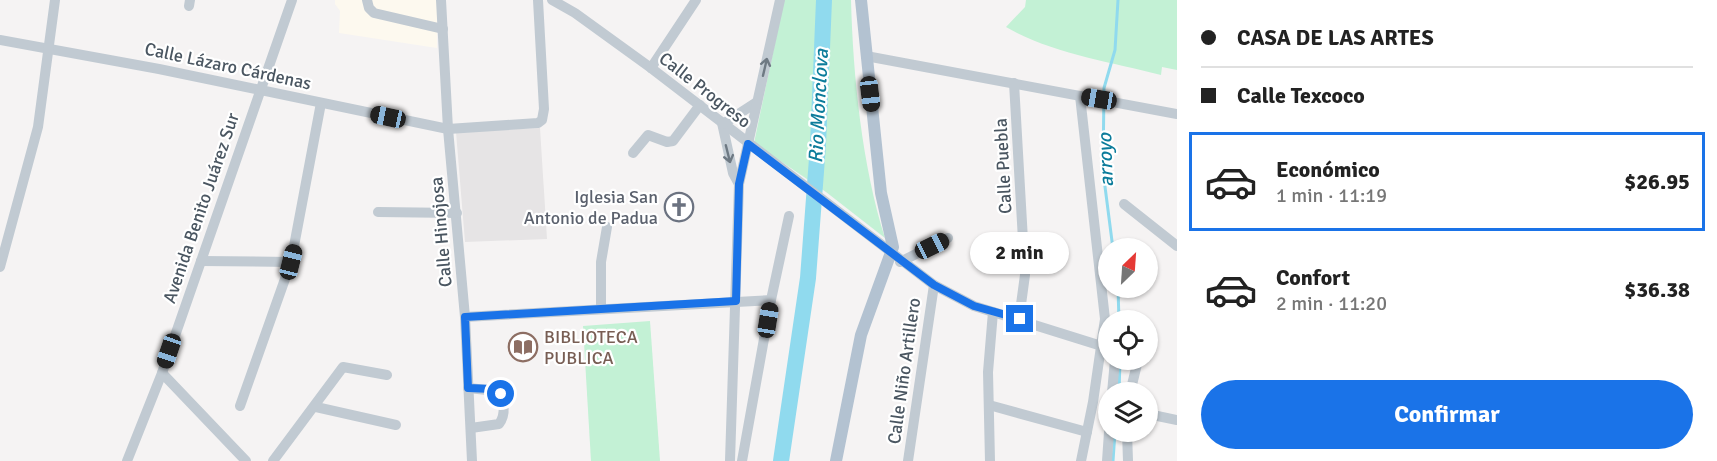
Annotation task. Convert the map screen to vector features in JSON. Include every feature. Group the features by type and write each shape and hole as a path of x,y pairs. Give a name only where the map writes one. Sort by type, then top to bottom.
{"main road":[{"path":"836,461 861,335 896,258 881,193 861,0"}],"street":[{"path":"0,267 38,127 55,0"},
{"name":"Avenida Benito Juárez Sur","path":"127,461 162,373 292,0"},
{"path":"367,0 369,8 374,13 443,29"},
{"name":"Calle Hinojosa","path":"440,0 448,129 465,317 472,461"},
{"name":"Calle Lázaro Cárdenas","path":"0,40 448,129 509,127 541,122 544,110 538,0"},
{"name":"Calle Progreso","path":"552,0 575,13 651,68 879,246 934,285 974,306 1098,345"},
{"path":"651,68 696,0"},
{"path":"730,461 739,184 780,0"},
{"path":"866,56 1177,114"},
{"name":"Calle Puebla","path":"1014,83 1025,275 1020,319"},
{"path":"1082,96 1104,310"},
{"path":"739,184 733,173 722,123 758,102"},
{"path":"240,406 291,262 321,103"},
{"path":"633,153 648,135 673,141 700,105"},
{"path":"1124,204 1177,246"},
{"path":"378,212 457,213"},
{"path":"742,461 771,300 789,216"},
{"path":"601,308 601,262 607,227"},
{"path":"896,258 948,238"},
{"path":"201,261 291,262"},
{"name":"Calle Niño Artillero","path":"908,461 934,285"},
{"path":"465,317 771,300"},
{"path":"990,461 988,372 993,312"},
{"path":"273,461 316,407 343,367 387,375"},
{"path":"1081,461 1100,370"},
{"path":"162,373 246,461"},
{"path":"468,388 497,390 503,401 503,418 499,424 471,428"},
{"path":"989,405 1087,432"},
{"path":"316,407 396,425"},
{"path":"1158,416 1177,420"},
{"path":"1107,461 1108,442"},
{"path":"1127,442 1128,461"},
{"path":"231,461 235,450"}],"shaded area":[{"path":"335,0 437,0 437,48 339,33 340,11"},
{"path":"540,128 547,239 465,242 456,132"}],"green space":[{"path":"784,0 851,0 860,120 870,181 885,238 826,192 754,143"},
{"path":"1026,0 1177,0 1177,70 1162,67 1161,75 1082,56 1043,44 1006,27 1025,7"},
{"path":"650,321 660,461 591,461 583,326"}],"waterway":[{"name":"Rio Monclova","path":"781,461 808,278 818,145 824,0"},
{"name":"arroyo","path":"1112,238 1103,171 1104,88 1115,50 1118,0"},
{"name":"arroyo","path":"1118,298 1119,310"},
{"name":"arroyo","path":"1119,382 1120,370"},
{"name":"arroyo","path":"1113,461 1114,442"}],"place":[{"name":"Iglesia San Antonio de Padua","path":"679,207"},
{"name":"BIBLIOTECA PUBLICA","path":"523,347"}],"route":[{"path":"501,394 497,390 488,388 468,388 465,317 736,301 739,184 748,144 879,246 934,285 974,306 1020,319"}]}
